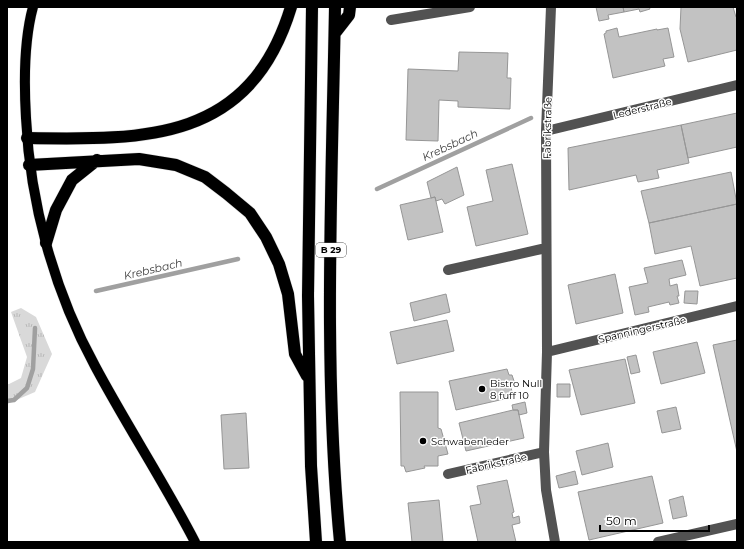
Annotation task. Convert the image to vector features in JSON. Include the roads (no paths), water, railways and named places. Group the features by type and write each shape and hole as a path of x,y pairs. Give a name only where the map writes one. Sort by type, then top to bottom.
{"highway":[{"path":"27,138 106,139 138,136 172,130 202,119 233,100 256,78 273,53 285,28 291,7"},
{"name":"B 29","path":"312,7 308,216 309,379 311,466 316,542"},
{"name":"B 29","path":"335,7 331,284 335,468 340,542"},
{"path":"335,33 349,15 350,7"},
{"path":"29,165 97,160 139,159 176,165 205,178 250,213 266,237 279,264 288,294 295,354 309,379"},
{"path":"46,243 56,210 72,180 97,160"}],"main road":[{"path":"33,7 24,82 27,138 29,165 46,243 68,310 94,365 174,501 196,542"}],"street":[{"path":"391,20 470,7"},
{"name":"Fabrikstraße","path":"551,7 546,131 547,352 544,452 546,490 555,542"},
{"name":"Lederstraße","path":"546,131 737,85"},
{"path":"448,270 546,248"},
{"name":"Spanningerstraße","path":"547,352 737,306"},
{"name":"Fabrikstraße","path":"448,474 544,452"},
{"path":"658,542 737,524"}],"waterway":[{"name":"Krebsbach","path":"377,189 531,118"},
{"name":"Krebsbach","path":"96,291 238,259"},
{"name":"Krebsbach","path":"7,401 14,400 27,388 33,369 35,328"}],"place":[{"name":"Bistro Null 8 fuff 10","path":"482,389"},
{"name":"Schwabenleder","path":"423,441"}]}
